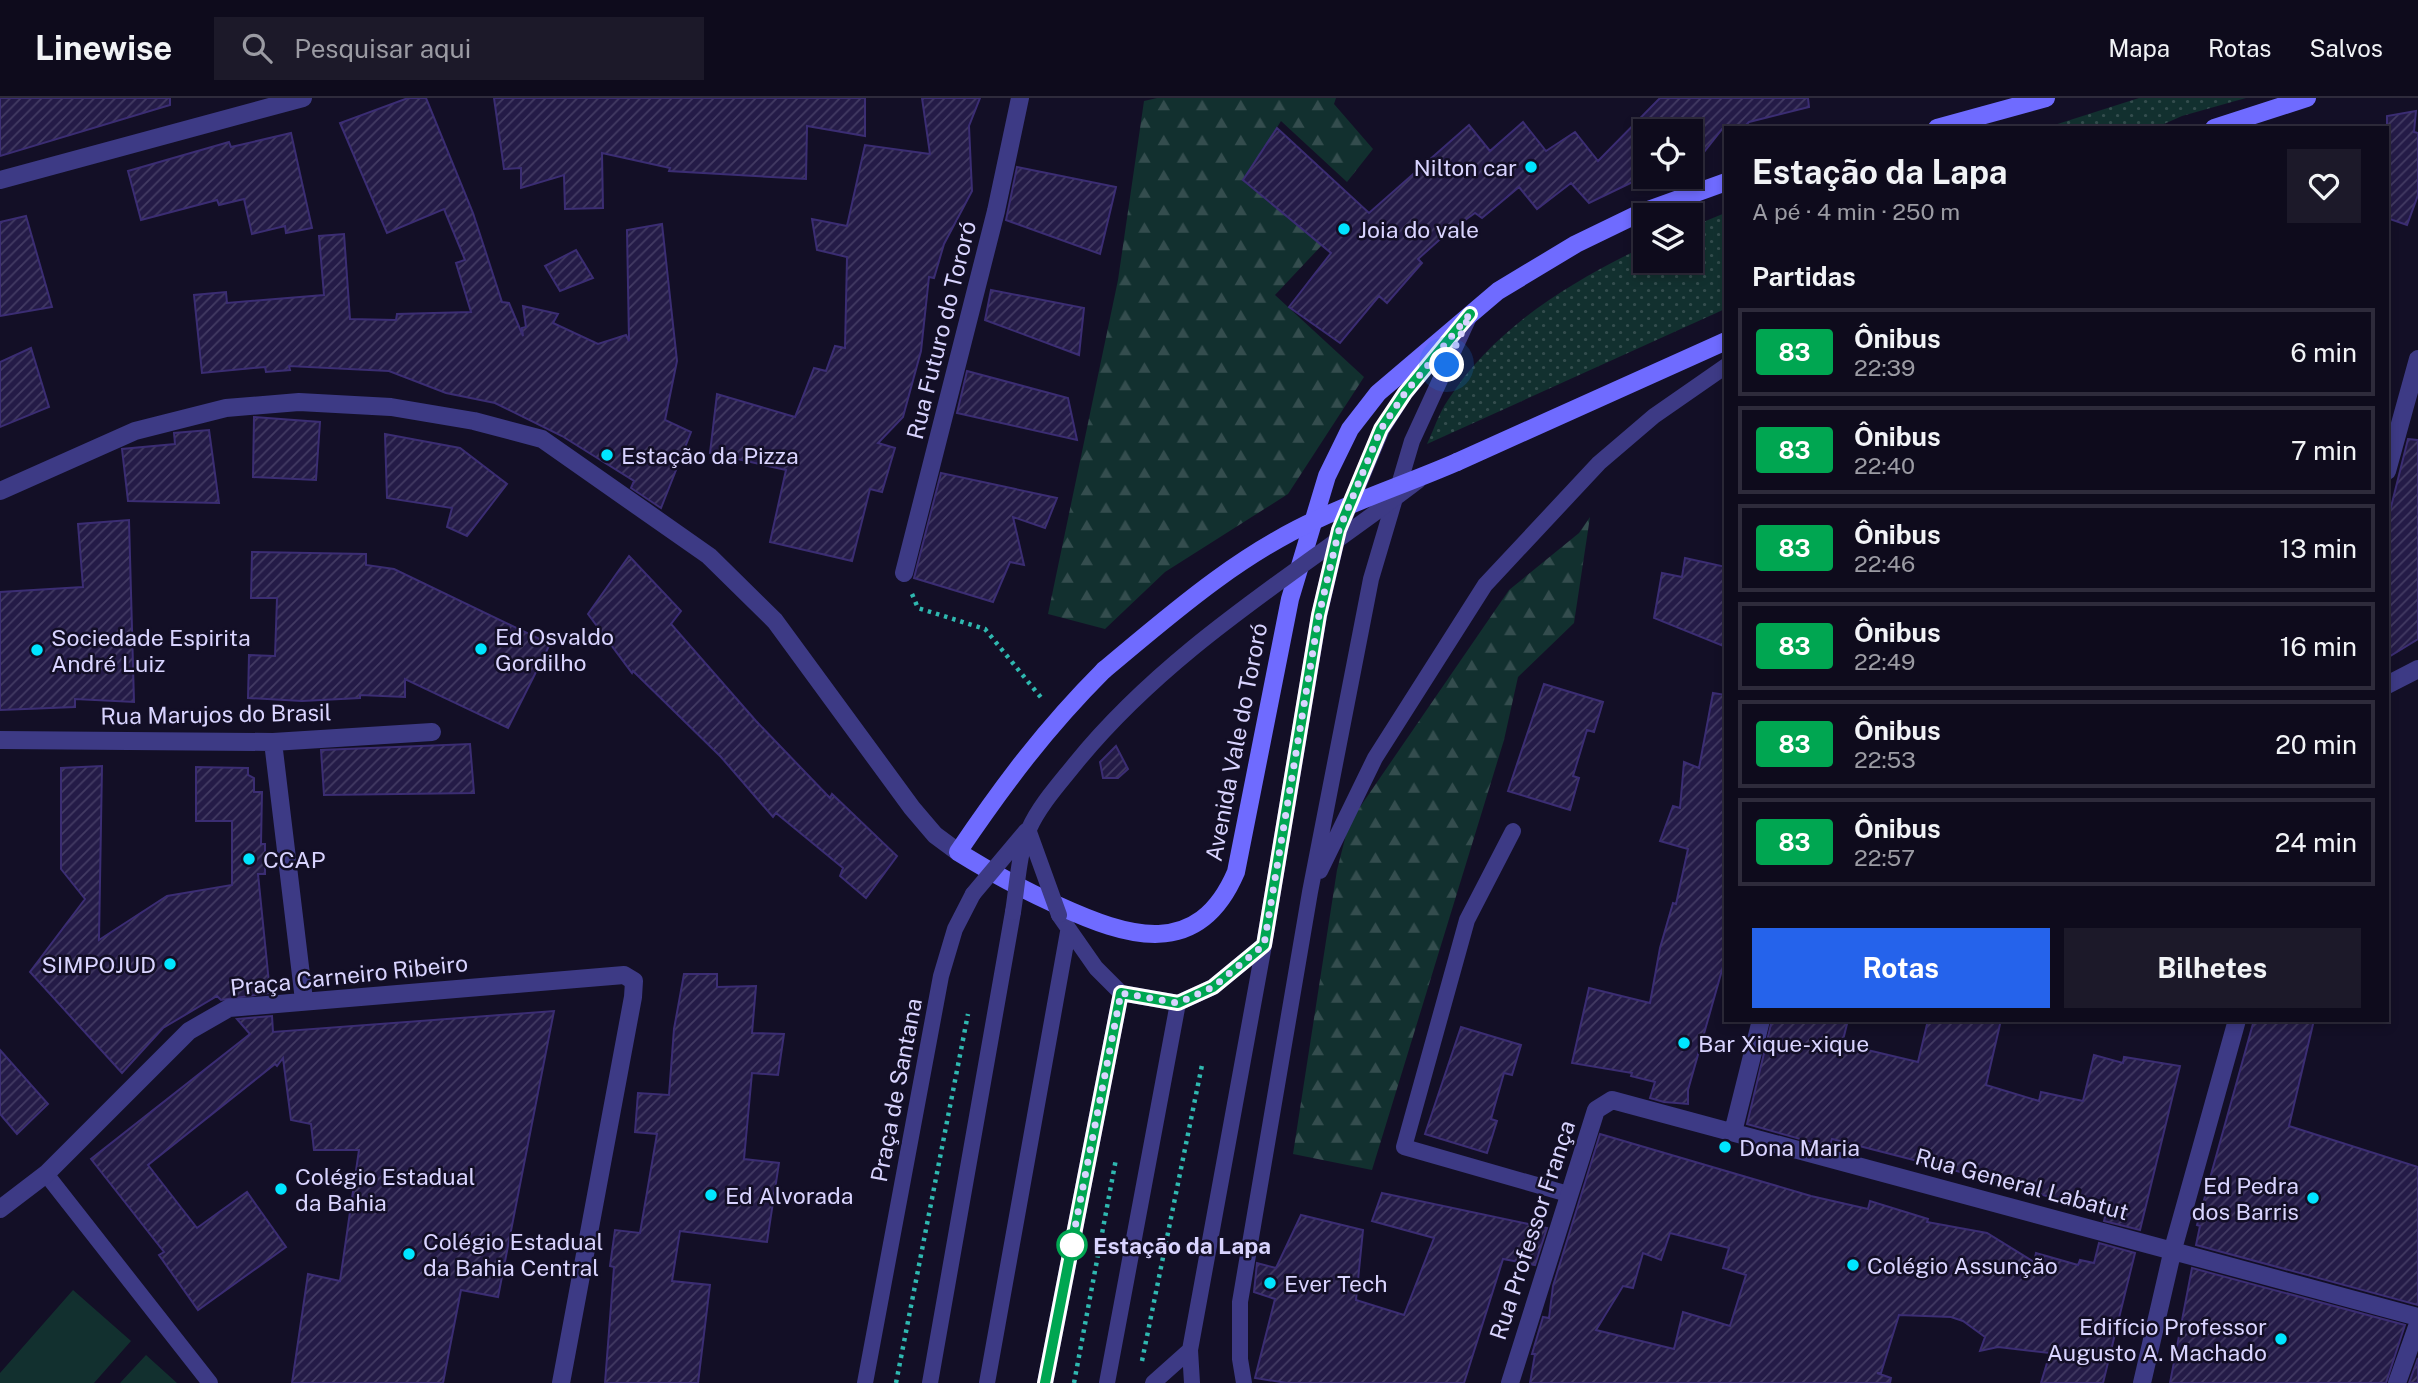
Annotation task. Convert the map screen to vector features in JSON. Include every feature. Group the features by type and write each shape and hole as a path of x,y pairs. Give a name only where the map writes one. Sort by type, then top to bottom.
{"street":[{"path":"0,180 303,98"},
{"name":"Rua Futuro do Tororó","path":"904,573 996,211 1020,98"},
{"path":"1944,126 2046,98"},
{"path":"2220,126 2307,98"},
{"name":"Avenida Vale do Tororó","path":"958,852 1008,883 1103,926 1154,936 1184,931 1207,917 1225,898 1236,872 1290,599 1327,476 1350,429 1378,393 1498,291 1576,244 1640,213 1724,184"},
{"path":"0,491 135,431 226,408 299,402 391,407 474,421 542,439 709,556 775,621 912,808 935,835 958,852 1010,775 1056,717 1104,670 1201,589 1271,544 1317,519 1426,476 1724,342"},
{"path":"2389,464 2418,359"},
{"path":"2389,684 2418,669"},
{"name":"Rua Marujos do Brasil","path":"0,740 273,741 432,732"},
{"path":"273,741 304,1000"},
{"name":"Praça Carneiro Ribeiro","path":"0,1209 46,1174 189,1031 229,1008 624,975 634,981 633,997 561,1383"},
{"path":"1733,1132 1760,1022"},
{"path":"2142,1383 2173,1250 2236,1022"},
{"name":"Rua Professor França","path":"1510,1383 1596,1110 1612,1100"},
{"name":"Rua General Labatut","path":"1612,1100 2418,1317"},
{"path":"2397,1383 2418,1324"}],"lane":[{"name":"Avenida Vale do Tororó","path":"1244,1383 1240,1359 1240,1302 1310,892 1371,579 1390,507 1412,441 1470,314"},
{"path":"1192,1383 1190,1350 1264,945 1319,615 1339,530 1381,429 1405,393 1470,314"},
{"name":"Avenida Vale do Tororó","path":"1310,892 1375,758 1485,585 1599,463 1654,416 1724,367"},
{"name":"Praça de Santana","path":"865,1383 941,976 955,929 973,894 1028,830 1055,790 1103,730 1165,670 1229,619 1426,476"},
{"path":"1028,830 1059,915 1068,932 1121,993 1178,1003 1213,987 1264,945"},
{"path":"930,1383 1028,830"},
{"path":"1513,831 1467,920 1404,1147 1568,1194"},
{"path":"987,1383 1068,932"},
{"path":"1045,1383 1121,993"},
{"path":"1107,1383 1178,1003"},
{"path":"46,1174 210,1383"},
{"path":"1146,1379 1190,1350"}],"path":[{"path":"904,573 918,608 985,629 1056,717"},
{"path":"896,1383 970,1005"},
{"path":"1146,1379 1202,1065"},
{"path":"1074,1383 1116,1158"}],"green space":[{"path":"1157,98 1336,98 1334,104 1373,149 1347,182 1281,121 1244,180 1322,245 1275,295 1364,377 1288,494 1165,572 1105,629 1048,614 1118,280 1144,101"},
{"path":"2139,98 2246,98 2182,116 2160,126 2051,126"},
{"path":"1724,213 1724,309 1427,444 1445,405 1488,350 1536,309 1589,275 1633,252 1633,273 1703,273 1703,222"},
{"path":"1590,517 1574,623 1518,677 1504,740 1372,1170 1293,1154 1337,870 1349,823 1509,590 1579,533"},
{"path":"73,1290 131,1341 94,1383 0,1383 0,1373"},
{"path":"146,1355 177,1383 120,1383"}],"building":[{"path":"0,98 170,98 170,105 0,156"},
{"path":"408,98 426,98 473,213 502,302 509,303 523,336 522,328 526,327 523,306 558,314 553,323 598,344 626,335 629,341 627,230 662,224 677,361 665,420 691,432 661,508 631,488 634,481 562,436 495,403 446,393 389,371 289,366 290,370 266,372 265,367 202,373 194,295 226,292 227,303 324,295 319,236 344,234 350,319 396,320 397,314 471,312 456,263 465,260 444,209 387,233 340,123"},
{"path":"494,98 865,98 865,136 807,126 806,179 669,171 670,168 602,153 603,208 565,209 564,175 521,188 521,168 504,169"},
{"path":"922,98 980,98 969,126 972,191 944,244 934,278 929,277 921,351 903,417 878,443 895,448 882,492 870,489 852,561 770,542 786,470 710,453 717,394 795,417 814,368 826,371 835,346 845,348 847,257 817,250 812,219 847,226 865,145 930,154"},
{"path":"1660,98 1808,98 1809,107 1749,122 1745,126 1724,126 1704,152 1703,119 1639,119"},
{"path":"2416,111 2414,132 2418,133 2418,195 2407,225 2389,219 2387,116"},
{"path":"1523,122 1546,151 1575,132 1598,161 1633,125 1633,182 1589,203 1571,183 1537,209 1519,187 1482,218 1475,213 1447,233 1418,259 1422,263 1387,303 1379,296 1340,343 1289,307 1331,253 1243,180 1277,128 1369,213 1469,125 1490,151"},
{"path":"291,133 312,228 286,233 285,226 252,234 244,199 219,205 217,200 141,220 128,171 229,142 231,147"},
{"path":"1017,167 1116,187 1100,254 1006,220"},
{"path":"26,216 52,307 0,316 0,222"},
{"path":"576,250 593,278 560,291 545,266"},
{"path":"991,290 1084,308 1079,355 985,320"},
{"path":"31,348 49,407 0,427 0,362"},
{"path":"967,371 1068,398 1077,440 957,413"},
{"path":"254,417 320,422 316,480 253,477"},
{"path":"209,430 219,503 128,501 122,449 175,444 174,433"},
{"path":"385,434 460,448 507,484 467,536 447,527 452,508 387,498"},
{"path":"2408,439 2418,440 2418,639 2389,657 2389,515"},
{"path":"941,473 1057,498 1045,528 1013,517 1024,565 1010,562 993,602 914,578"},
{"path":"129,520 134,702 75,699 75,707 0,710 0,592 83,587 78,524"},
{"path":"252,552 366,554 366,565 394,569 550,644 508,728 405,679 405,697 360,695 360,698 302,701 248,698 249,655 275,656 277,598 251,598"},
{"path":"629,556 681,611 671,624 756,721 830,798 832,794 897,856 866,898 840,876 843,868 776,813 773,817 721,757 633,671 632,673 588,614"},
{"path":"1685,558 1724,567 1724,646 1654,618 1662,573 1682,577"},
{"path":"1544,684 1603,702 1594,732 1587,730 1573,776 1579,778 1570,810 1508,791"},
{"path":"1713,693 1724,695 1724,963 1688,1090 1688,1104 1650,1098 1655,1082 1631,1076 1632,1073 1572,1063 1589,988 1650,1003 1660,948 1673,903 1676,904 1688,849 1660,841 1673,806 1680,808 1684,762 1699,768"},
{"path":"470,744 474,793 324,795 321,750"},
{"path":"1116,746 1128,769 1118,778 1103,778 1100,762"},
{"path":"102,766 99,940 167,896 232,885 232,821 196,821 196,767 248,768 248,775 254,778 254,792 262,792 261,844 265,844 265,874 258,874 270,993 221,1000 217,996 163,1028 122,1073 30,972 85,899 61,869 61,768"},
{"path":"684,974 717,974 717,987 756,986 752,1033 784,1034 778,1075 752,1073 744,1159 779,1163 767,1242 680,1231 672,1281 710,1285 698,1383 605,1383 614,1267 610,1266 615,1230 640,1233 657,1134 635,1132 638,1093 669,1095 674,1029"},
{"path":"554,1011 498,1297 461,1290 443,1383 292,1383 308,1274 340,1281 359,1150 314,1150 311,1124 291,1120 283,1058 277,1066 275,1064 148,1165 197,1228 247,1192 286,1247 198,1310 159,1255 164,1252 91,1159 250,1034 237,1019 272,1016 273,1032"},
{"path":"1772,1022 1848,1022 1842,1044 1918,1062 1928,1022 2001,1022 1986,1085 2039,1101 2041,1092 2083,1101 2094,1055 2123,1063 2124,1057 2180,1066 2140,1230 2104,1221 2106,1213 1980,1177 1832,1139 1829,1147 1747,1124"},
{"path":"2253,1022 2314,1022 2289,1126 2418,1167 2418,1305 2196,1245 2200,1226 2197,1225"},
{"path":"1461,1027 1521,1045 1512,1075 1504,1073 1491,1119 1497,1121 1487,1153 1425,1134"},
{"path":"0,1050 48,1104 17,1134 0,1114"},
{"path":"1600,1134 1811,1196 1868,1209 1870,1201 1928,1219 1927,1222 1987,1233 2034,1262 2036,1253 2078,1265 2080,1260 2094,1263 2099,1243 2135,1253 2103,1383 2041,1383 2050,1353 1998,1347 1980,1351 1985,1337 1963,1321 1951,1317 1899,1315 1881,1373 1877,1373 1891,1378 1890,1383 1530,1383 1535,1354 1532,1354 1543,1317 1549,1318 1553,1286","holes":["1670,1233 1729,1248 1723,1268 1746,1275 1730,1326 1683,1312 1674,1349 1596,1330 1623,1286 1633,1288 1643,1253 1661,1260"]},
{"path":"1382,1193 1547,1228 1535,1265 1503,1259 1464,1383 1287,1383 1255,1378 1275,1299 1254,1292 1257,1263 1276,1268 1301,1215 1363,1230 1356,1300 1404,1315 1434,1238 1372,1221"},
{"path":"2192,1268 2405,1325 2386,1383 2170,1383"},
{"path":"2418,1358 2418,1383 2409,1383"}],"bus line":[{"name":"83","path":"1045,1383 1121,993 1178,1003 1213,987 1264,945 1319,615 1339,530 1364,464 1381,429 1405,393 1470,314"}],"place":[{"name":"Nilton car","path":"1531,167"},
{"name":"Joia do vale","path":"1344,229"},
{"name":"Estação da Pizza","path":"607,455"},
{"name":"Ed Osvaldo Gordilho","path":"481,649"},
{"name":"Sociedade Espirita André Luiz","path":"37,650"},
{"name":"CCAP","path":"249,859"},
{"name":"SIMPOJUD","path":"170,964"},
{"name":"Bar Xique-xique","path":"1684,1043"},
{"name":"Dona Maria","path":"1725,1147"},
{"name":"Colégio Estadual da Bahia","path":"281,1189"},
{"name":"Ed Alvorada","path":"711,1195"},
{"name":"Ed Pedra dos Barris","path":"2313,1198"},
{"name":"Estação da Lapa","path":"1072,1245"},
{"name":"Colégio Estadual da Bahia Central","path":"409,1254"},
{"name":"Colégio Assunção","path":"1853,1265"},
{"name":"Ever Tech","path":"1270,1283"},
{"name":"Edifício Professor Augusto A. Machado","path":"2281,1339"}],"route":[{"path":"1072,1245 1070,1253 1121,993 1178,1003 1213,987 1264,945 1319,615 1339,530 1364,464 1381,429 1405,393 1470,314 1447,365"}]}
